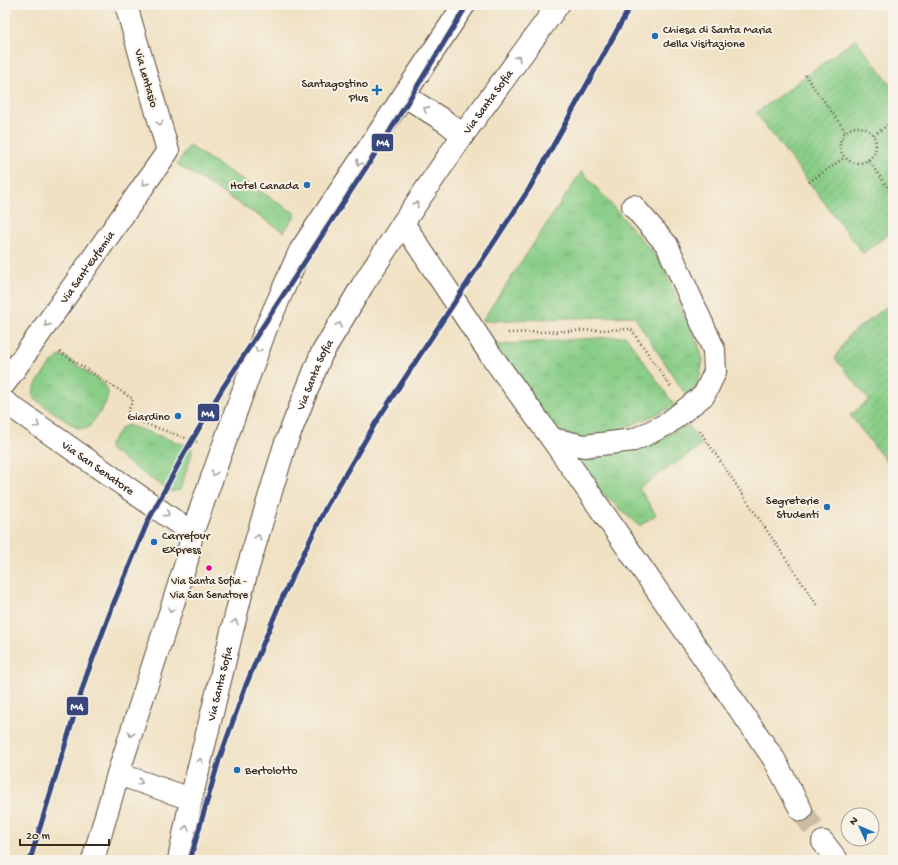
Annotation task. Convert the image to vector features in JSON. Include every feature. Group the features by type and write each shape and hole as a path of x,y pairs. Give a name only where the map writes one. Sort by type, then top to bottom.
{"street":[{"name":"Via Lentasio","path":"126,5 168,151"},
{"path":"93,860 118,774 187,560 192,532 266,328 300,252 464,5"},
{"name":"Via Santa Sofia","path":"179,860 191,799 246,574 285,444 321,355 362,286 403,223 463,136 558,5"},
{"path":"405,96 446,122 463,136"},
{"name":"Via Sant'Eufemia","path":"5,383 168,151"},
{"path":"552,438 584,446 634,440 667,424 704,395 715,372 714,350 667,245 633,206"},
{"path":"403,223 490,354 552,438 774,759 801,810"},
{"name":"Via San Senatore","path":"5,402 192,532"},
{"path":"118,774 191,799"},
{"path":"823,842 837,860"}],"path":[{"path":"805,75 846,132"},
{"path":"874,135 893,121"},
{"path":"854,127 861,127 868,129 874,135 876,147 874,154 868,160 856,162 844,158 840,149 840,142 846,132 854,127"},
{"path":"809,182 844,158"},
{"path":"868,160 893,195"},
{"path":"57,349 133,399 126,417 198,442"}],"green space":[{"path":"856,39 893,88 893,210 888,214 893,221 893,231 863,253 756,113"},
{"path":"189,146 296,214 284,232 177,164"},
{"path":"582,171 660,261 699,346 703,360 697,387 686,395 634,316 482,321"},
{"path":"893,302 893,470 850,415 869,400 835,358 849,335"},
{"path":"626,336 675,406 607,436 581,439 555,431 495,345"},
{"path":"60,356 66,357 104,384 107,389 108,395 104,406 89,427 85,429 77,428 36,400 33,395 43,374"},
{"path":"128,425 191,447 192,453 180,490 170,492 110,450 109,445 121,428"},
{"path":"688,425 702,445 639,488 656,515 639,526 590,482 567,449 643,445"}],"tunnel":[{"path":"801,810 823,842"}],"transit line":[{"name":"M4","path":"30,860 86,677 113,605 148,521 184,454 222,389 388,134 467,5"},
{"name":"M4","path":"190,860 219,760 246,685 282,598 326,507 376,422 529,189 631,5"}],"place":[{"name":"Chiesa di Santa Maria della Visitazione","path":"655,36"},
{"name":"Santagostino Plus","path":"377,90"},
{"name":"Hotel Canada","path":"307,185"},
{"name":"Giardino","path":"178,416"},
{"name":"Segreterie Studenti","path":"827,507"},
{"name":"Carrefour Express","path":"154,542"},
{"name":"Via Santa Sofia - Via San Senatore","path":"209,568"},
{"name":"Bertolotto","path":"237,770"}]}
